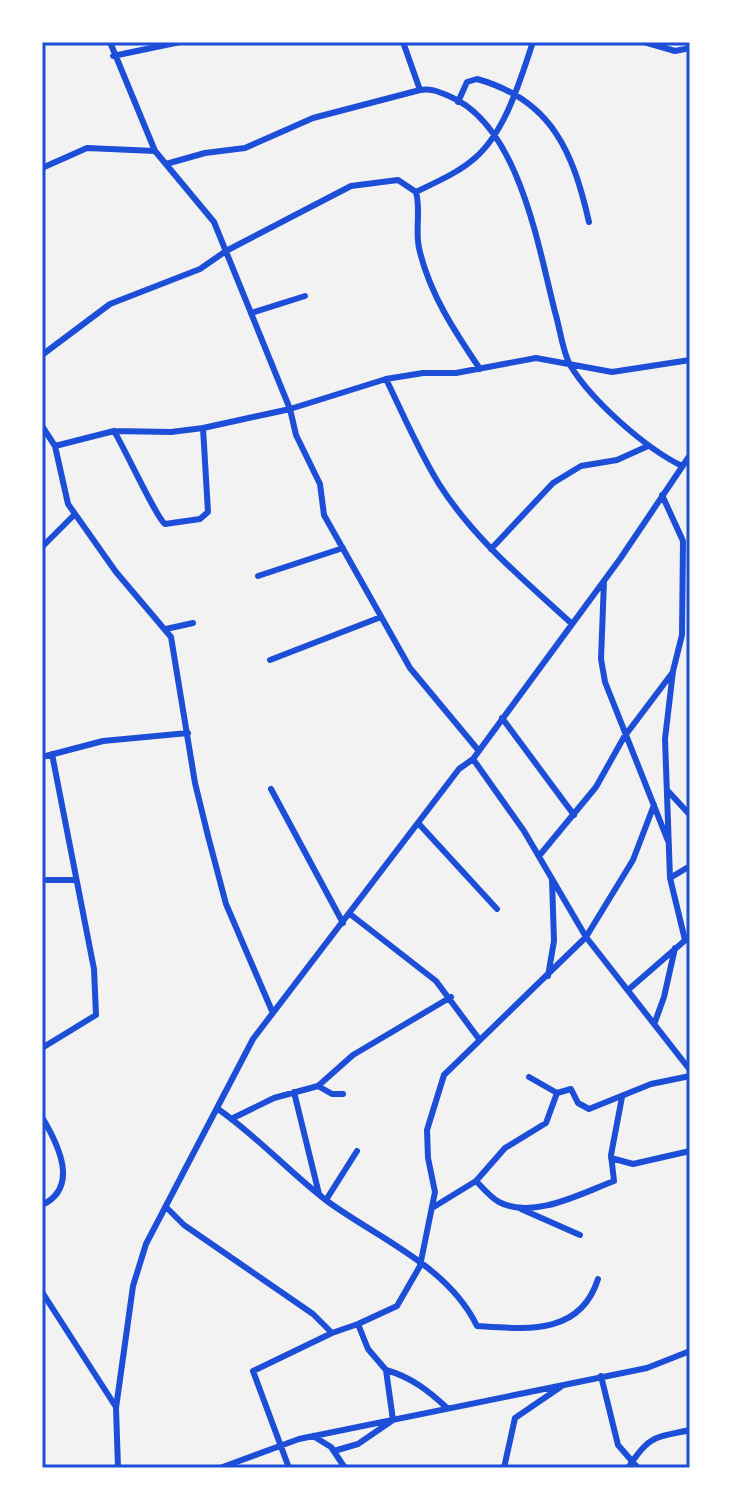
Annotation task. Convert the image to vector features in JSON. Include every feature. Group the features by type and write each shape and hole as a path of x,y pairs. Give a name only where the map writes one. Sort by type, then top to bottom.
{"street":[{"path":"110,42 113,56 155,151 204,207 226,251 290,409 296,435 320,484 324,515 410,668 479,751"},
{"path":"113,56 180,42"},
{"path":"403,42 420,90"},
{"path":"416,192 467,165 493,135 514,94 534,42"},
{"path":"584,42 616,42"},
{"path":"644,42 675,51 690,48"},
{"path":"459,101 467,82 477,79 514,94 533,106 565,145 580,181 589,222"},
{"path":"166,164 205,153 245,148 313,118 420,90 433,90 473,108 515,174 528,208 569,363 616,417 648,446 682,466"},
{"path":"42,168 87,148 155,151"},
{"path":"42,355 110,304 200,269 226,251 361,182 398,180 416,192"},
{"path":"416,192 418,244 426,270 453,329 480,369"},
{"path":"251,313 305,296"},
{"path":"55,446 114,431 171,432 203,428 290,409 386,379 480,369 536,358 612,372 690,360"},
{"path":"386,379 438,483 491,549 571,623"},
{"path":"42,426 55,446 68,504 116,572 166,629 180,678 200,806 226,904 272,1011"},
{"path":"114,431 141,476 155,513 165,524 200,519 208,512 203,428"},
{"path":"491,549 553,483 581,466 617,460 648,446"},
{"path":"118,1468 116,1408 138,1264 253,1039 459,769 479,751 604,581 690,455"},
{"path":"628,990 687,938 670,878 665,739 673,671 682,635 683,541 662,495"},
{"path":"42,547 75,514"},
{"path":"258,576 343,548"},
{"path":"604,581 601,659 605,682 624,737 669,844"},
{"path":"270,660 381,617"},
{"path":"166,629 193,623"},
{"path":"539,856 601,780 624,737 673,671"},
{"path":"502,718 574,815"},
{"path":"42,757 103,741 188,733"},
{"path":"42,1048 96,1015 94,969 52,754"},
{"path":"473,759 552,876 586,937 690,1070"},
{"path":"271,789 343,923"},
{"path":"667,790 690,815"},
{"path":"289,1468 283,1444 253,1371 397,1306 420,1266 435,1192 428,1158 427,1130 444,1075 586,937 633,860 654,805"},
{"path":"419,824 497,909"},
{"path":"670,878 690,866"},
{"path":"548,976 554,941 552,876"},
{"path":"42,880 76,880"},
{"path":"350,914 400,951 451,997 479,1039"},
{"path":"655,1022 675,947"},
{"path":"231,1119 294,1092 318,1086 353,1055 451,997"},
{"path":"529,1077 557,1093 571,1089 578,1103 589,1109 651,1084 690,1076"},
{"path":"318,1086 332,1094 343,1094"},
{"path":"294,1092 319,1194"},
{"path":"431,1209 476,1181 505,1148 546,1123 557,1093"},
{"path":"519,1208 558,1202 614,1181 611,1158 622,1097"},
{"path":"218,1109 326,1200 457,1292 477,1326 537,1330 554,1327 586,1303 598,1279"},
{"path":"42,1117 53,1136 64,1173 63,1187 52,1201 42,1205"},
{"path":"326,1200 357,1151"},
{"path":"611,1158 633,1164 690,1151"},
{"path":"476,1181 498,1202 580,1235"},
{"path":"167,1208 184,1225 313,1314 332,1333"},
{"path":"42,1292 116,1408"},
{"path":"358,1324 368,1349 386,1370 393,1420"},
{"path":"220,1468 313,1436 647,1368 690,1351"},
{"path":"386,1370 402,1374 428,1390 447,1408"},
{"path":"601,1376 618,1445 630,1465 638,1468"},
{"path":"504,1468 515,1418 565,1384"},
{"path":"334,1451 358,1444 393,1420"},
{"path":"630,1465 642,1445 656,1436 690,1430"},
{"path":"313,1436 334,1451 345,1468"}]}
